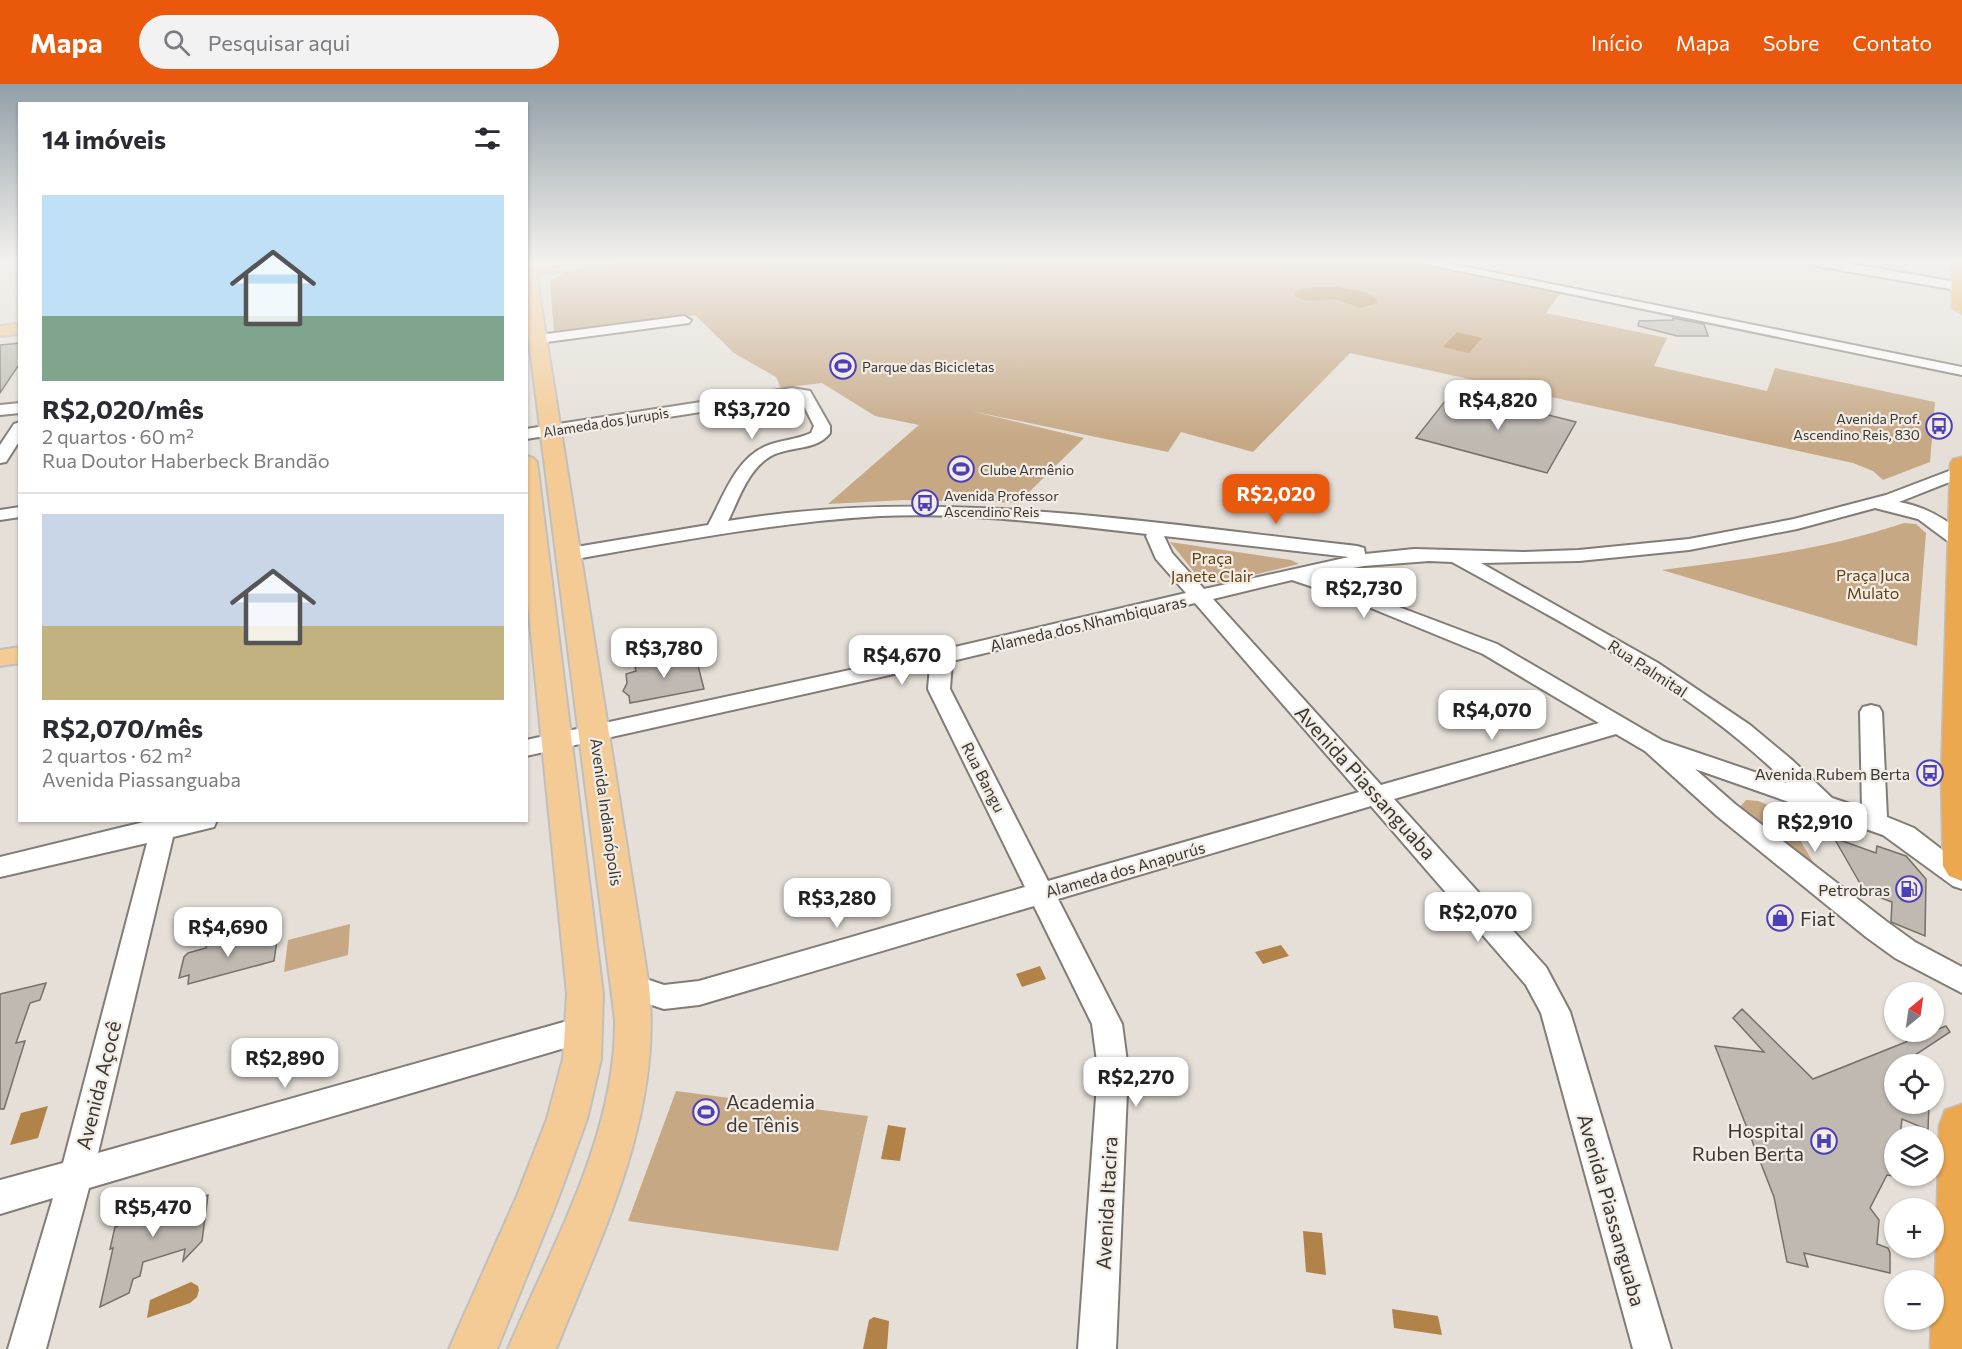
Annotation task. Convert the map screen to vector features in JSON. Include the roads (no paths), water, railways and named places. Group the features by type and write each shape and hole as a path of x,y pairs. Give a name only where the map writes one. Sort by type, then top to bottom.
{"highway":[{"path":"1962,464 1962,866"},
{"path":"1957,1349 1962,1126"}],"main road":[{"name":"Avenida Indianópolis","path":"532,1349 585,1222 623,1102 634,1029 632,986 536,321"},
{"path":"0,331 18,329"},
{"path":"473,1349 535,1204 567,1119 582,1059 585,1029 585,994 541,745 528,495"},
{"path":"532,561 570,554"},
{"path":"0,658 18,655"}],"street":[{"path":"539,339 676,321"},
{"path":"1714,321 1962,371"},
{"name":"Alameda dos Jurupis","path":"528,434 792,393 807,396 822,426 822,433 808,441 768,450 754,460 716,527"},
{"path":"0,410 18,408"},
{"path":"0,458 18,430"},
{"path":"570,554 716,527 808,516 904,511 1031,515 1357,552 1457,558 1608,554 1674,547 1828,516 1851,509 1889,506 1962,471"},
{"path":"1909,498 1961,542"},
{"path":"0,515 18,512"},
{"path":"1124,525 1155,536 1183,533 1298,567 1490,649 1653,745 1875,821 1905,835 1962,879"},
{"name":"Avenida Piassanguaba","path":"1155,536 1163,555 1516,951 1543,988 1555,1012 1652,1349"},
{"path":"1298,567 1357,552"},
{"name":"Alameda dos Nhambiquaras","path":"541,745 942,657 1200,597 1298,567 1322,567 1364,560 1428,556"},
{"path":"1369,590 1359,576 1363,570 1401,558"},
{"name":"Rua Palmital","path":"1457,558 1645,663 1766,752 1823,803"},
{"path":"1322,567 1447,627 1442,629"},
{"name":"Rua Bangu","path":"942,657 939,689 1042,894"},
{"path":"1871,712 1875,821"},
{"name":"Alameda dos Anapurús","path":"632,986 664,997 699,993 1618,725"},
{"path":"1653,745 1726,810 1876,929 1905,950 1962,981"},
{"path":"1726,810 1731,799 1742,790 1766,785"},
{"path":"0,867 163,825 188,822"},
{"name":"Avenida Açocê","path":"27,1349 76,1176 163,825"},
{"name":"Avenida Itacira","path":"1042,894 1107,1024 1113,1069 1097,1349"},
{"path":"0,1197 585,1029"}],"place":[{"name":"Parque das Bicicletas","path":"843,366"},
{"name":"Avenida Prof. Ascendino Reis, 830","path":"1939,426"},
{"name":"Clube Armênio","path":"961,469"},
{"name":"Avenida Professor Ascendino Reis","path":"925,503"},
{"name":"Avenida Rubem Berta","path":"1930,773"},
{"name":"Petrobras","path":"1909,889"},
{"name":"Fiat","path":"1780,918"},
{"name":"Academia de Tênis","path":"706,1112"},
{"name":"Hospital Ruben Berta","path":"1824,1141"}],"park label":[{"name":"Praça Janete Clair","path":"1212,566"},
{"name":"Praça Juca Mulato","path":"1873,583"}]}
